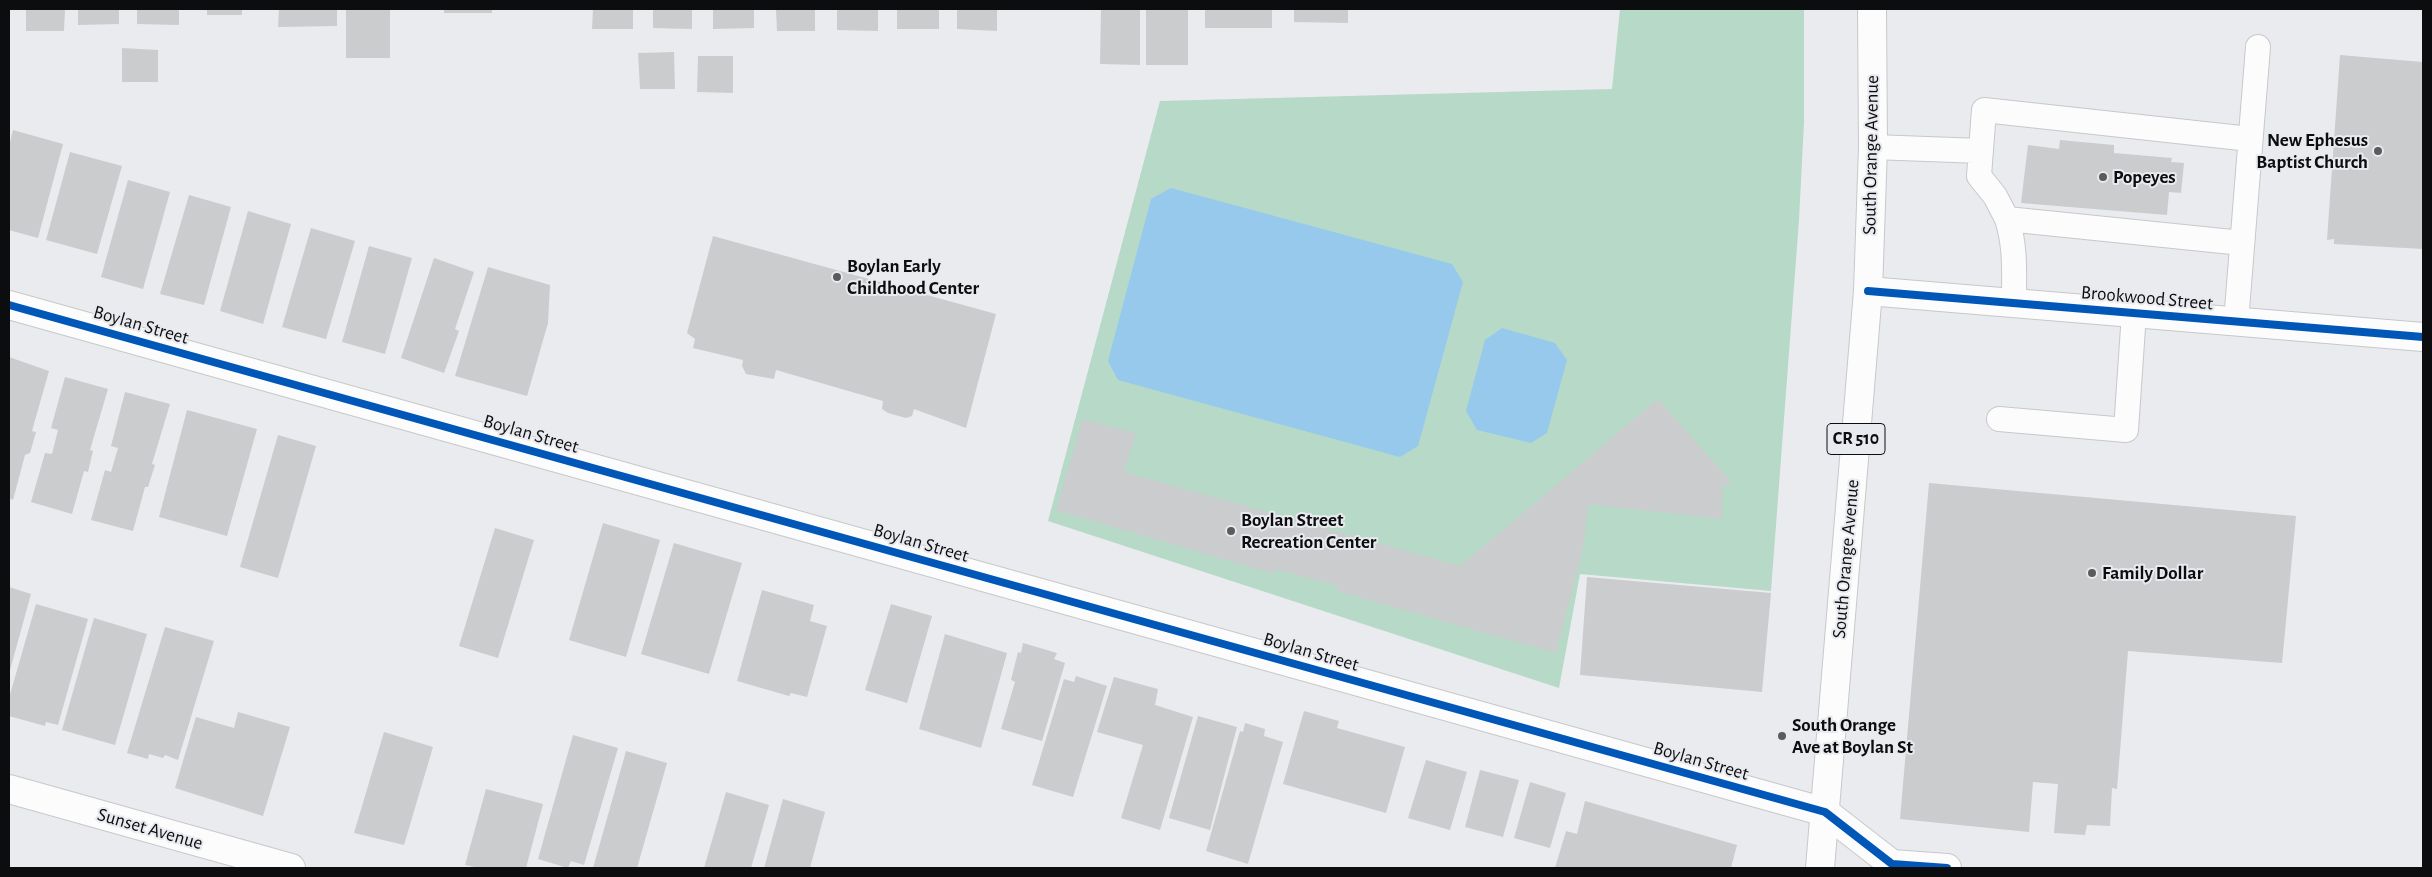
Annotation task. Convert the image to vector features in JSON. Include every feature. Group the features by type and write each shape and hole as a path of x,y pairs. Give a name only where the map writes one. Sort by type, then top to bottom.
{"street":[{"name":"South Orange Avenue","path":"1820,868 1868,291 1873,147 1872,9"},
{"name":"Brookwood Street","path":"1868,291 2423,337"},
{"name":"Boylan Street","path":"9,305 1825,812"},
{"name":"Sunset Avenue","path":"9,789 291,868"},
{"path":"1825,812 1892,864 1947,868"}],"lane":[{"path":"2236,322 2258,47"},
{"path":"2014,303 2013,238 2007,219 1995,196 1979,176 1984,110 2250,139"},
{"path":"1873,147 1981,151"},
{"path":"2007,219 2242,243"},
{"path":"1999,419 2126,430 2134,313"}],"green space":[{"path":"1620,9 1804,9 1804,122 1799,220 1771,591 1580,574 1559,688 1048,521 1160,101 1612,89"}],"water":[{"path":"1171,188 1452,264 1463,282 1418,446 1400,457 1118,380 1108,361 1151,199"},
{"path":"1502,328 1555,343 1567,360 1547,433 1531,443 1477,430 1466,411 1485,340"}],"building":[{"path":"26,9 65,9 64,31 26,31"},
{"path":"78,9 119,9 119,24 78,25"},
{"path":"137,9 179,9 179,25 137,24"},
{"path":"207,9 242,9 242,15 207,15"},
{"path":"279,9 337,9 337,26 278,27"},
{"path":"346,9 390,9 390,58 346,58"},
{"path":"444,9 492,9 492,13 444,13"},
{"path":"593,9 633,9 633,29 592,29"},
{"path":"653,9 692,9 692,29 653,28"},
{"path":"713,9 754,9 754,28 713,29"},
{"path":"776,9 815,9 815,31 777,31"},
{"path":"837,9 878,9 878,31 837,30"},
{"path":"897,9 939,9 939,29 897,29"},
{"path":"957,9 997,9 997,31 957,29"},
{"path":"1101,9 1140,9 1140,65 1100,64"},
{"path":"1146,9 1188,9 1188,65 1146,65"},
{"path":"1205,9 1272,9 1272,28 1205,28"},
{"path":"1294,9 1348,9 1348,23 1294,22"},
{"path":"122,48 158,50 158,82 122,82"},
{"path":"674,52 675,89 640,89 638,53"},
{"name":"New Ephesus Baptist Church","path":"2340,55 2423,62 2423,249 2334,244 2334,239 2327,240"},
{"path":"698,56 733,56 733,93 697,92"},
{"path":"13,130 63,144 38,238 9,230 9,146"},
{"name":"Popeyes","path":"2060,140 2114,145 2114,153 2172,158 2171,162 2184,163 2181,193 2169,192 2167,215 2021,203 2028,145 2059,149"},
{"path":"70,152 122,166 97,254 46,240"},
{"path":"128,180 170,192 143,289 101,277"},
{"path":"189,195 231,207 204,305 160,294"},
{"path":"248,211 291,224 263,324 220,311"},
{"path":"311,228 355,241 326,339 282,327"},
{"path":"713,236 996,314 966,428 914,409 912,416 906,418 888,413 882,409 883,401 776,370 774,379 746,374 742,366 743,360 693,348 695,339 687,333"},
{"path":"369,246 412,258 385,354 342,342"},
{"path":"434,258 474,272 455,329 459,331 444,373 401,358"},
{"path":"488,267 550,285 548,323 527,396 455,376"},
{"path":"9,357 49,371 32,431 36,432 30,453 25,455 13,500 9,498"},
{"path":"65,377 108,389 90,450 93,451 88,472 84,471 72,514 31,502 45,453 52,454 58,430 51,428"},
{"path":"125,392 170,404 152,464 155,465 148,487 145,487 133,531 91,520 105,470 111,472 118,448 111,446"},
{"name":"Boylan Street Recreation Center","path":"1658,399 1731,482 1722,487 1722,519 1588,504 1584,543 1556,653 1337,591 1338,586 1275,569 1274,574 1056,510 1083,419 1136,433 1124,472 1460,566"},
{"path":"187,410 257,429 227,536 159,517"},
{"path":"278,435 316,446 278,578 240,567"},
{"path":"1929,483 2296,516 2282,663 2128,651 2117,789 2112,788 2110,826 2087,825 2085,835 2054,833 2058,784 2033,782 2029,832 1900,819"},
{"path":"603,523 660,540 626,657 569,640"},
{"path":"495,528 534,540 498,658 459,646"},
{"path":"674,543 742,563 709,674 641,654"},
{"path":"1587,577 1771,593 1762,692 1580,675"},
{"path":"9,587 31,594 9,674"},
{"path":"762,590 814,605 810,621 827,626 807,697 791,693 789,696 737,681"},
{"path":"36,604 88,619 58,725 46,722 45,726 9,716 9,698"},
{"path":"891,604 932,616 907,703 865,690"},
{"path":"94,618 147,634 115,745 62,730"},
{"path":"165,627 214,641 178,760 165,755 163,758 149,754 148,759 127,753"},
{"path":"945,634 1007,653 981,748 919,729"},
{"path":"1023,643 1057,653 1054,659 1065,663 1042,741 1001,729 1015,682 1011,680 1018,652 1021,653"},
{"path":"1076,676 1107,686 1073,797 1032,785 1064,679 1074,682"},
{"path":"1114,677 1158,689 1155,705 1193,717 1160,830 1121,818 1143,745 1097,732"},
{"path":"1304,711 1339,721 1337,728 1405,747 1386,813 1283,784"},
{"path":"238,712 290,727 263,816 175,788 196,717 234,728"},
{"path":"1198,716 1237,727 1210,830 1169,818"},
{"path":"1245,723 1265,729 1264,736 1283,742 1248,864 1206,851 1240,731 1243,732"},
{"path":"384,732 433,747 404,845 354,833"},
{"path":"573,735 618,748 584,865 571,861 568,868 538,859"},
{"path":"626,751 667,763 637,868 593,868"},
{"path":"1426,760 1467,772 1450,830 1408,818"},
{"path":"1480,770 1519,780 1503,837 1465,827"},
{"path":"1530,782 1566,793 1550,848 1514,838"},
{"path":"486,789 543,804 526,868 479,868 465,865"},
{"path":"726,792 769,805 751,868 704,868"},
{"path":"783,799 825,812 810,868 764,868"},
{"path":"1585,801 1737,845 1731,868 1555,868 1566,831 1577,834"}],"cycle path":[{"path":"1868,291 2423,337"},
{"path":"9,305 1825,812 1892,864 1947,868"}],"place":[{"name":"New Ephesus Baptist Church","path":"2378,151"},
{"name":"Popeyes","path":"2103,177"},
{"name":"Boylan Early Childhood Center","path":"837,277"},
{"name":"Boylan Street Recreation Center","path":"1231,531"},
{"name":"Family Dollar","path":"2092,573"},
{"name":"South Orange Ave at Boylan St","path":"1782,736"}]}
